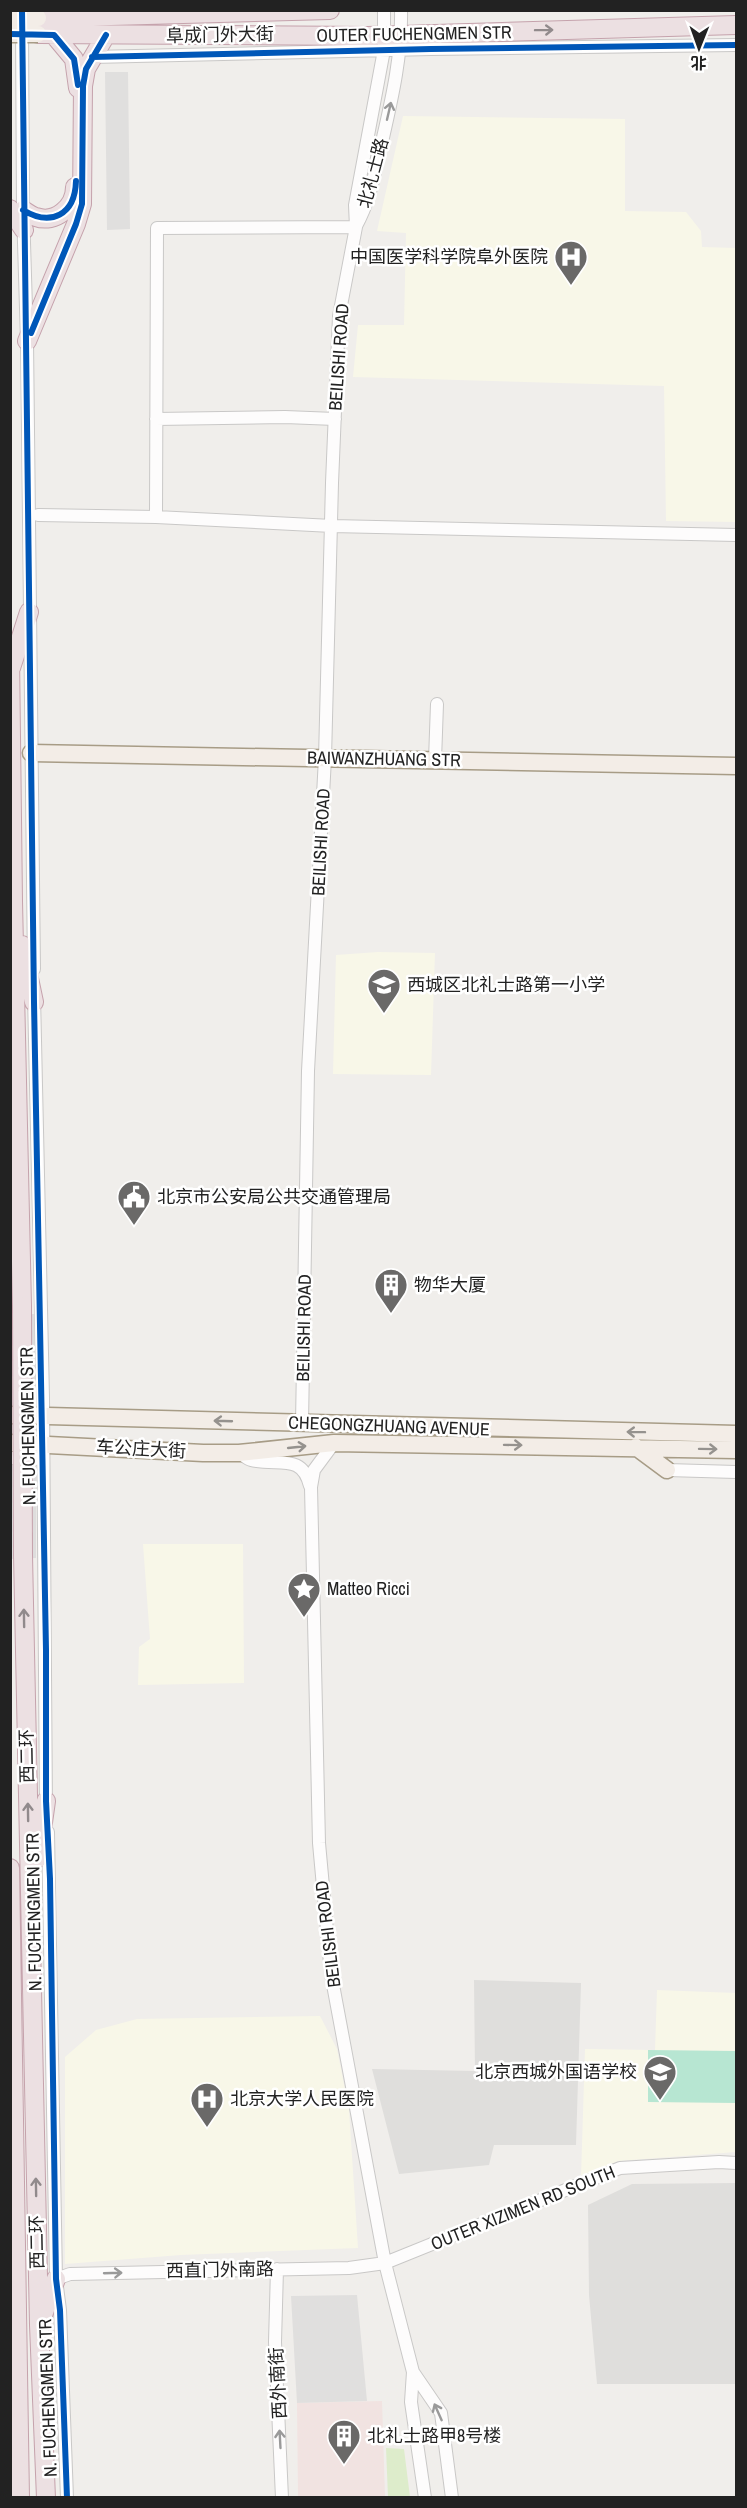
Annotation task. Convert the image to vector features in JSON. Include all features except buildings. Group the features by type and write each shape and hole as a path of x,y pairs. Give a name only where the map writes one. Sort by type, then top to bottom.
{"highway":[{"name":"阜成门外大街","path":"45,21 104,13 330,10"},
{"name":"阜成门外大街","path":"45,21 106,35 393,42"},
{"path":"17,209 36,218 53,218 67,209 75,193 76,68 67,48 45,21"},
{"name":"OUTER FUCHENGMEN STR","path":"393,42 736,25"},
{"path":"27,341 76,224 82,204 83,86 86,69 106,35"},
{"path":"17,209 24,230"},
{"path":"11,670 29,612"},
{"name":"西二环","path":"10,654 22,1306 23,1555 39,2325 46,2498"},
{"path":"13,902 34,1002"},
{"path":"30,1913 46,1801"},
{"name":"西二环","path":"10,1868 20,2498"},
{"path":"10,2276 17,2258"},
{"path":"39,2325 56,2279"}],"main road":[{"path":"10,18 45,21"},
{"path":"10,34 45,21"},
{"name":"BAIWANZHUANG STR","path":"31,753 736,766"},
{"name":"CHEGONGZHUANG AVENUE","path":"10,1415 736,1434"},
{"name":"车公庄大街","path":"10,1443 43,1452 239,1453"},
{"name":"CHEGONGZHUANG AVENUE","path":"239,1453 334,1443 736,1450"},
{"path":"636,1448 667,1470"}],"street":[{"path":"384,10 393,42"},
{"path":"393,42 401,10"},
{"path":"17,209 45,21"},
{"name":"OUTER FUCHENGMEN STR","path":"92,57 393,42 736,45"},
{"name":"北礼士路","path":"356,227 367,205 393,42"},
{"path":"156,517 157,228 356,227"},
{"name":"BEILISHI ROAD","path":"302,1423 309,1071 325,758 339,316 356,227"},
{"name":"N. FUCHENGMEN STR","path":"24,230 34,1002 46,1650 46,1801 50,1891 56,2279 60,2310 67,2498"},
{"path":"156,419 285,417 335,419"},
{"path":"38,515 156,517 332,526 736,535"},
{"path":"435,760 437,704"},
{"name":"BEILISHI ROAD","path":"334,1443 314,1470 311,1487 318,1843 332,1974 385,2264 413,2372 411,2402 425,2498"},
{"path":"10,1458 43,1452"},
{"path":"239,1453 251,1460 301,1466 307,1473 311,1487"},
{"path":"667,1470 736,1472"},
{"name":"OUTER XIZIMEN RD SOUTH","path":"385,2264 620,2168 736,2163"},
{"name":"西直门外南路","path":"56,2279 70,2274 349,2268 385,2264"},
{"name":"西外南街","path":"277,2269 275,2342 282,2498"},
{"name":"BEILISHI ROAD","path":"413,2372 441,2413 452,2498"}],"shaded area":[{"path":"105,72 128,72 130,229 107,230"},
{"name":"中国医学科学院阜外医院","path":"403,116 625,119 625,211 686,212 701,231 702,247 736,248 736,522 666,521 664,386 353,377 358,325 404,325 406,233 377,231"},
{"name":"西城区北礼士路第一小学","path":"378,952 435,953 431,1075 333,1074 336,955"},
{"path":"143,1544 243,1544 244,1683 138,1685 139,1647 150,1639"},
{"path":"474,1980 581,1983 576,2145 494,2145 489,2165 399,2174 372,2069 475,2071"},
{"name":"北京西城外国语学校","path":"657,1990 736,1993 736,2152 618,2161 581,2177 585,2049 655,2050"},
{"name":"北京大学人民医院","path":"320,2016 337,2049 349,2110 358,2248 181,2255 65,2264 65,2057 96,2030 137,2019"},
{"path":"736,2183 736,2384 597,2384 589,2295 588,2205 632,2184"},
{"path":"357,2295 367,2401 297,2403 291,2296"},
{"path":"382,2401 385,2497 298,2497 297,2403"}],"green space":[{"path":"648,2050 736,2051 736,2103 648,2102"},
{"path":"386,2448 404,2449 410,2497 388,2497"}],"pier":[{"path":"11,1314 36,1314 36,1558 11,1559"}],"cycle path":[{"path":"22,10 34,1002 46,1650 46,1801 50,1879 56,2279 60,2310 67,2498"},
{"path":"10,34 54,35 74,59 78,85"},
{"path":"31,333 82,204 83,86 86,69 106,35"},
{"path":"92,57 736,45"},
{"path":"23,210 43,217 60,215 71,202 75,193 76,181"}],"place":[{"name":"中国医学科学院阜外医院","path":"571,286"},
{"name":"西城区北礼士路第一小学","path":"384,1014"},
{"name":"北京市公安局公共交通管理局","path":"134,1226"},
{"name":"物华大厦","path":"391,1314"},
{"name":"Matteo Ricci","path":"304,1618"},
{"name":"北京西城外国语学校","path":"660,2101"},
{"name":"北京大学人民医院","path":"207,2128"},
{"name":"北礼士路甲8号楼","path":"344,2465"}]}
